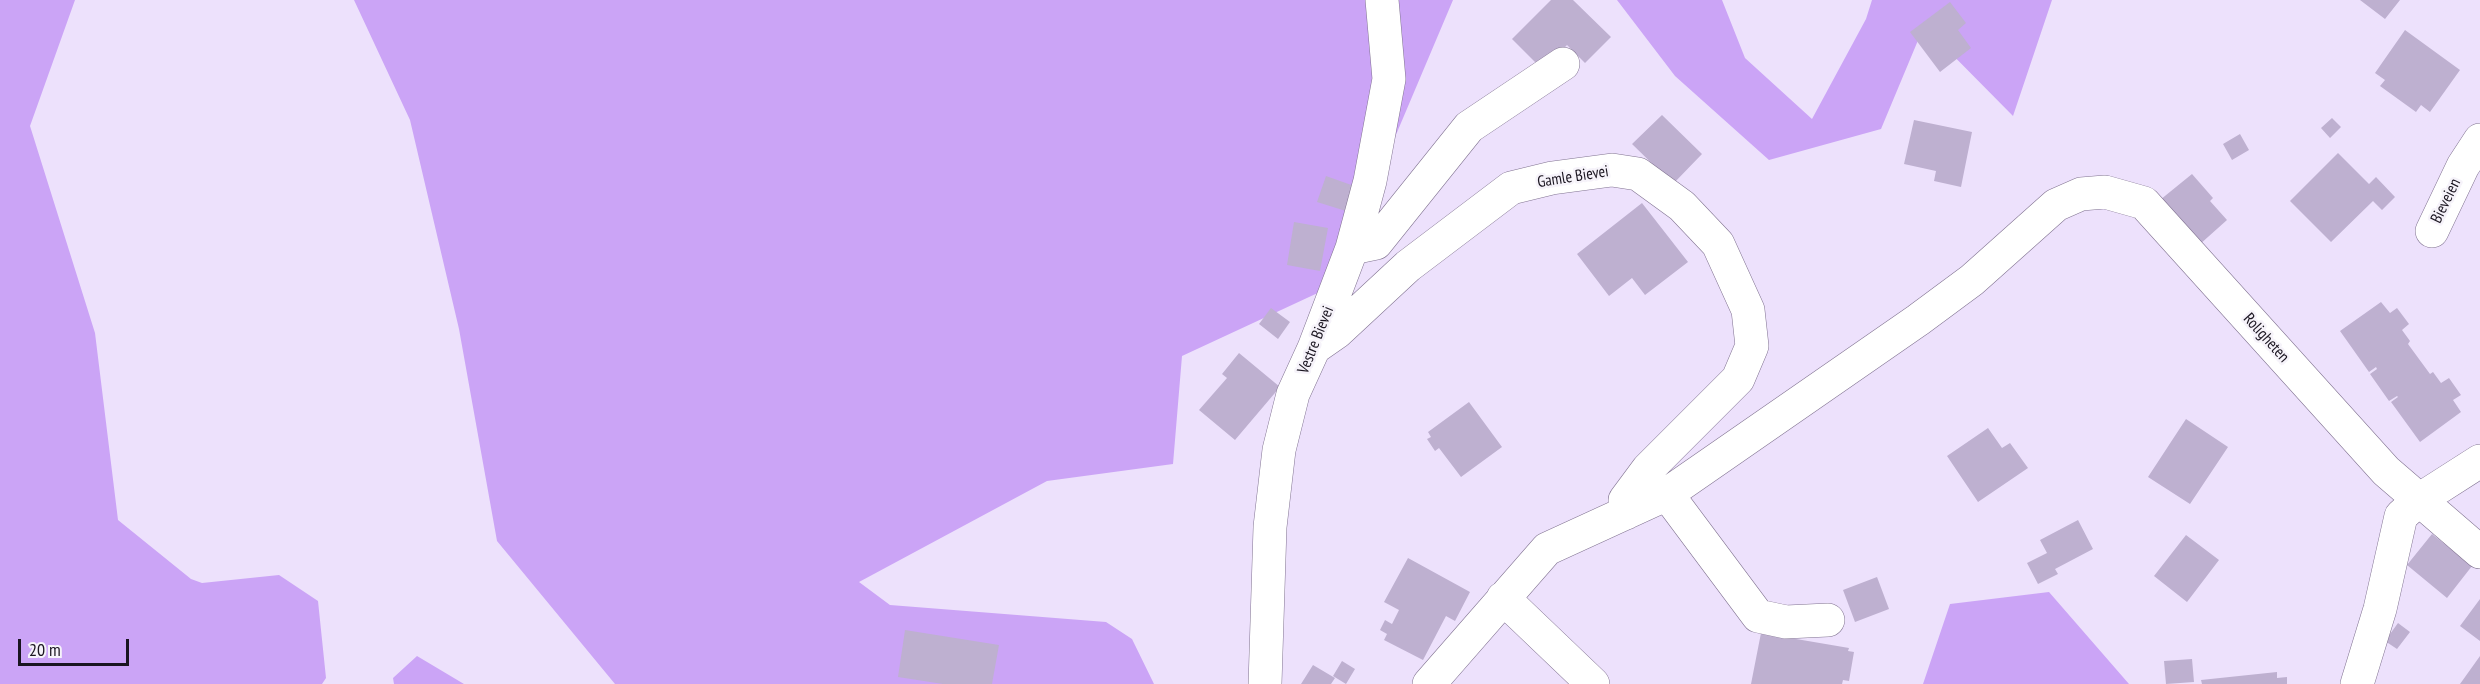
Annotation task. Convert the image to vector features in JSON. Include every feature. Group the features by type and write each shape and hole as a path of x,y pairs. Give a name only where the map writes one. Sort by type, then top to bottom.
{"street":[{"name":"Vestre Bievei","path":"1265,684 1270,527 1279,450 1293,394 1314,348 1352,248 1370,181 1389,79 1382,0"},
{"path":"1352,248 1376,243 1469,127 1563,64"},
{"name":"Bieveien","path":"2432,231 2463,166 2480,140"},
{"name":"Gamle Bievei","path":"1314,348 1338,332 1408,266 1511,188 1552,178 1612,170 1638,174 1682,206 1718,244 1748,310 1752,346 1738,379 1648,469 1626,500 1626,513"},
{"name":"Roligheten","path":"1667,494 1972,280 2056,205 2081,194 2105,192 2144,202 2386,471 2480,552"},
{"path":"2357,684 2380,609 2401,516 2419,500 2480,462"},
{"path":"1429,684 1547,549 1667,494 1758,616 1786,622 1828,620"},
{"path":"1503,598 1593,684"}],"shaded area":[{"path":"0,0 75,0 30,126 95,333 118,520 191,579 202,583 279,575 318,601 326,678 322,684 0,684"},
{"path":"354,0 1453,0 1387,156 1322,291 1182,356 1173,464 1047,481 859,582 890,605 1106,622 1132,639 1154,684 615,684 497,541 459,329 410,120"},
{"path":"1617,0 1722,0 1745,58 1812,119 1866,19 1872,0 2052,0 2013,116 1924,26 1881,129 1769,160 1675,76"},
{"path":"2049,592 2129,684 1923,684 1950,604"},
{"path":"417,656 464,684 394,684 393,678"}],"building":[{"path":"1551,0 1573,0 1611,37 1585,63 1567,45 1543,70 1512,39"},
{"path":"2360,0 2400,0 2385,19"},
{"path":"1950,2 1966,23 1958,30 1971,48 1940,72 1910,32"},
{"path":"2405,30 2460,70 2430,112 2421,105 2416,112 2380,86 2385,80 2375,73"},
{"path":"1662,115 1702,154 1673,184 1632,144"},
{"path":"2332,118 2341,127 2330,138 2321,128"},
{"path":"1914,120 1972,132 1961,187 1934,181 1936,171 1904,164"},
{"path":"2240,134 2249,150 2232,160 2223,144"},
{"path":"2338,153 2369,184 2376,177 2395,197 2382,210 2373,201 2331,242 2290,201"},
{"path":"2192,174 2213,198 2210,201 2227,220 2199,245 2160,200"},
{"path":"1326,176 1357,187 1349,212 1317,202"},
{"path":"1642,203 1688,262 1645,295 1632,278 1609,296 1577,254"},
{"path":"1294,222 1328,228 1320,271 1287,265"},
{"path":"2381,302 2390,313 2397,308 2409,324 2402,330 2410,341 2408,344 2430,374 2433,372 2441,383 2449,378 2461,395 2453,400 2461,412 2420,442 2391,402 2398,397 2389,401 2370,374 2377,369 2376,367 2369,372 2340,331"},
{"path":"1271,308 1290,322 1278,339 1259,324"},
{"path":"1239,353 1280,387 1235,440 1199,410 1227,378 1222,374"},
{"path":"1469,402 1502,447 1461,477 1439,448 1435,451 1427,439 1431,437 1428,432"},
{"path":"2186,419 2228,447 2190,504 2148,477"},
{"path":"1988,428 2002,448 2010,443 2028,468 1978,502 1947,456"},
{"path":"2078,520 2093,549 2055,569 2058,574 2038,584 2027,563 2047,553 2040,540"},
{"path":"2432,534 2472,566 2447,598 2407,565"},
{"path":"2186,535 2219,560 2187,602 2154,576"},
{"path":"1408,558 1470,592 1455,621 1446,616 1423,660 1384,640 1387,634 1380,630 1385,620 1392,624 1399,610 1384,602"},
{"path":"1877,577 1889,609 1855,622 1843,590"},
{"path":"2480,599 2480,641 2460,626"},
{"path":"2398,623 2410,632 2397,649 2385,641"},
{"path":"905,630 999,645 992,684 943,684 898,677"},
{"path":"1761,633 1849,648 1848,651 1854,652 1849,681 1843,680 1842,684 1751,684"},
{"path":"2480,656 2480,684 2460,684"},
{"path":"2192,659 2194,682 2166,684 2164,661"},
{"path":"1342,661 1355,669 1346,684 1333,676"},
{"path":"1313,665 1335,678 1331,684 1301,684"},
{"path":"2277,672 2277,678 2287,677 2287,684 2202,684 2201,680"}]}
